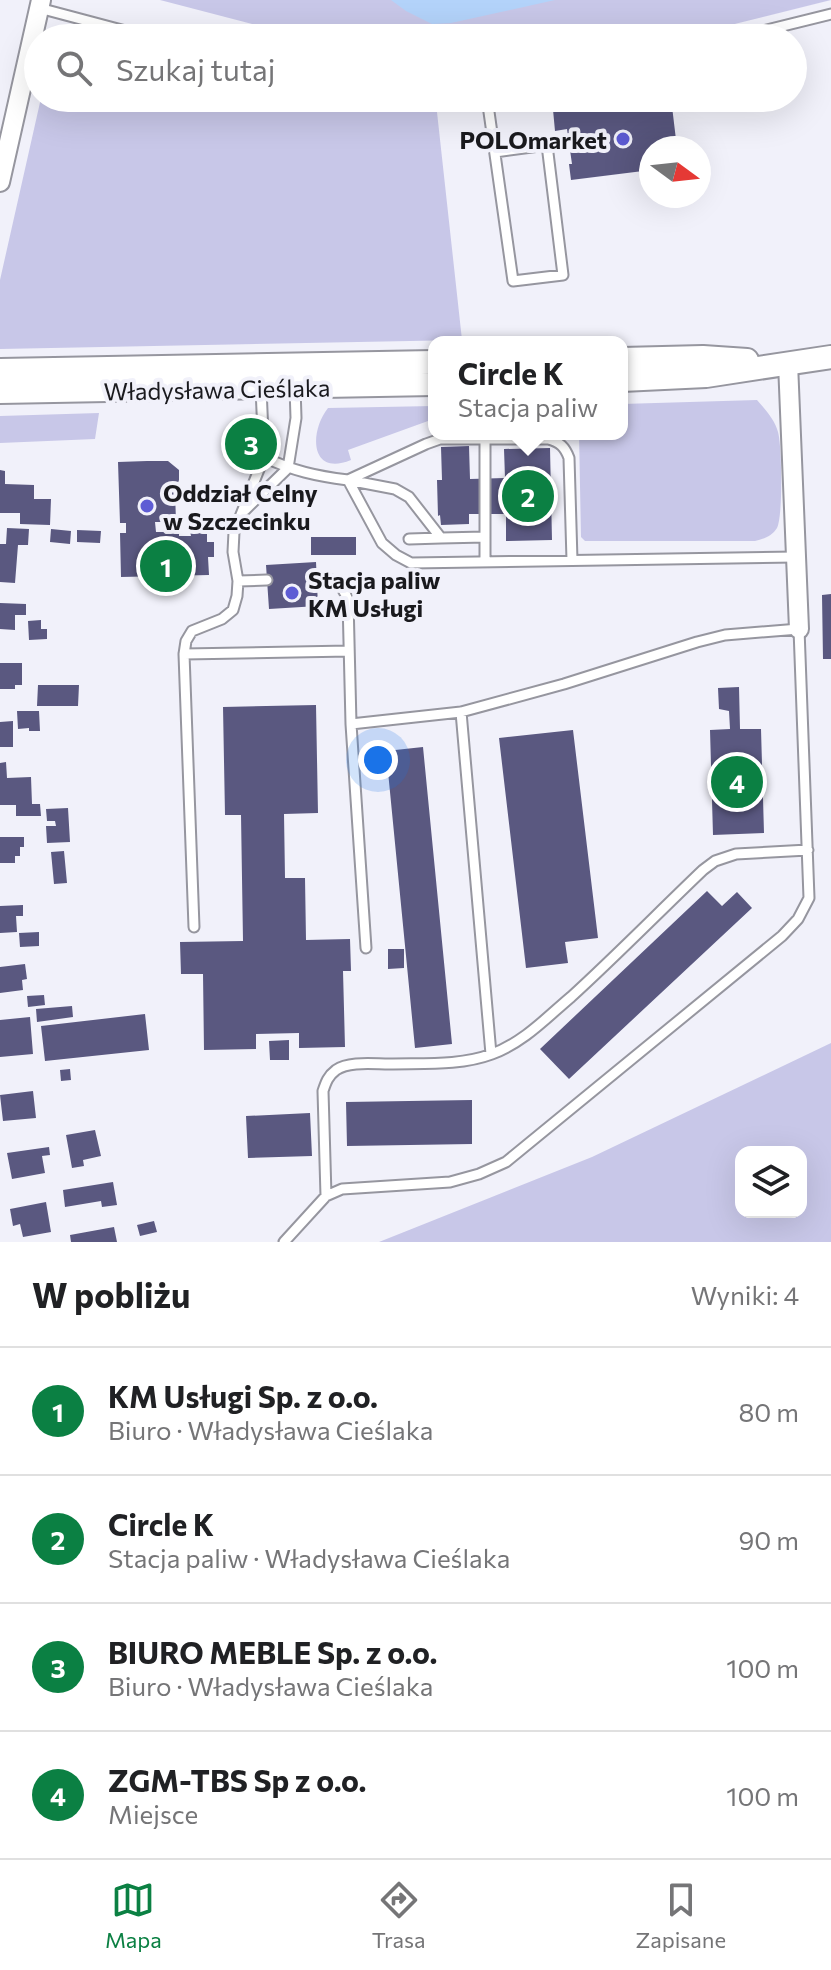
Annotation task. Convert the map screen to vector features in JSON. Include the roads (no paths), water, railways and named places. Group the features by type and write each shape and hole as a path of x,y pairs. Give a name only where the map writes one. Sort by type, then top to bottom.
{"street":[{"path":"36,24 40,4"},
{"path":"0,182 24,75"},
{"path":"628,359 703,357 788,363"},
{"path":"628,380 706,376 831,357"},
{"name":"Władysława Cieślaka","path":"294,376 428,363"},
{"path":"788,363 799,629"},
{"name":"Władysława Cieślaka","path":"0,370 294,376 428,384"},
{"name":"Władysława Cieślaka","path":"0,392 261,376"}],"lane":[{"path":"40,4 106,24"},
{"path":"791,24 831,14"},
{"path":"489,112 513,281 563,275 547,145 495,152"},
{"path":"194,927 184,654 192,631 222,619 233,610 237,596 234,532 264,457 261,376"},
{"path":"243,512 288,468 296,418 294,376"},
{"path":"348,480 437,440"},
{"path":"485,440 485,562"},
{"path":"551,440 565,448 569,458 572,560"},
{"path":"264,457 288,468 323,477 395,489 409,497 441,538"},
{"path":"348,480 382,543 411,563 795,557"},
{"path":"409,539 485,537"},
{"path":"317,578 323,577 343,587 348,600 351,724 366,948"},
{"path":"238,581 267,580"},
{"path":"284,1242 326,1196 342,1189 450,1182 506,1162 790,927 809,898 799,629 725,635 461,712 351,724"},
{"path":"184,654 349,651"},
{"path":"461,712 491,1054"},
{"path":"326,1196 323,1091 327,1078 338,1068 470,1060 511,1046 527,1036 597,973 715,861 736,854 808,850"}],"place":[{"name":"POLOmarket","path":"623,139"},
{"name":"BIURO MEBLE Sp. z o.o.","path":"251,444"},
{"name":"Circle K","path":"528,496"},
{"name":"Oddział Celny w Szczecinku","path":"147,506"},
{"name":"KM Usługi Sp. z o.o.","path":"166,566"},
{"name":"Stacja paliw KM Usługi","path":"292,593"},
{"name":"ZGM-TBS Sp z o.o.","path":"737,782"}]}
